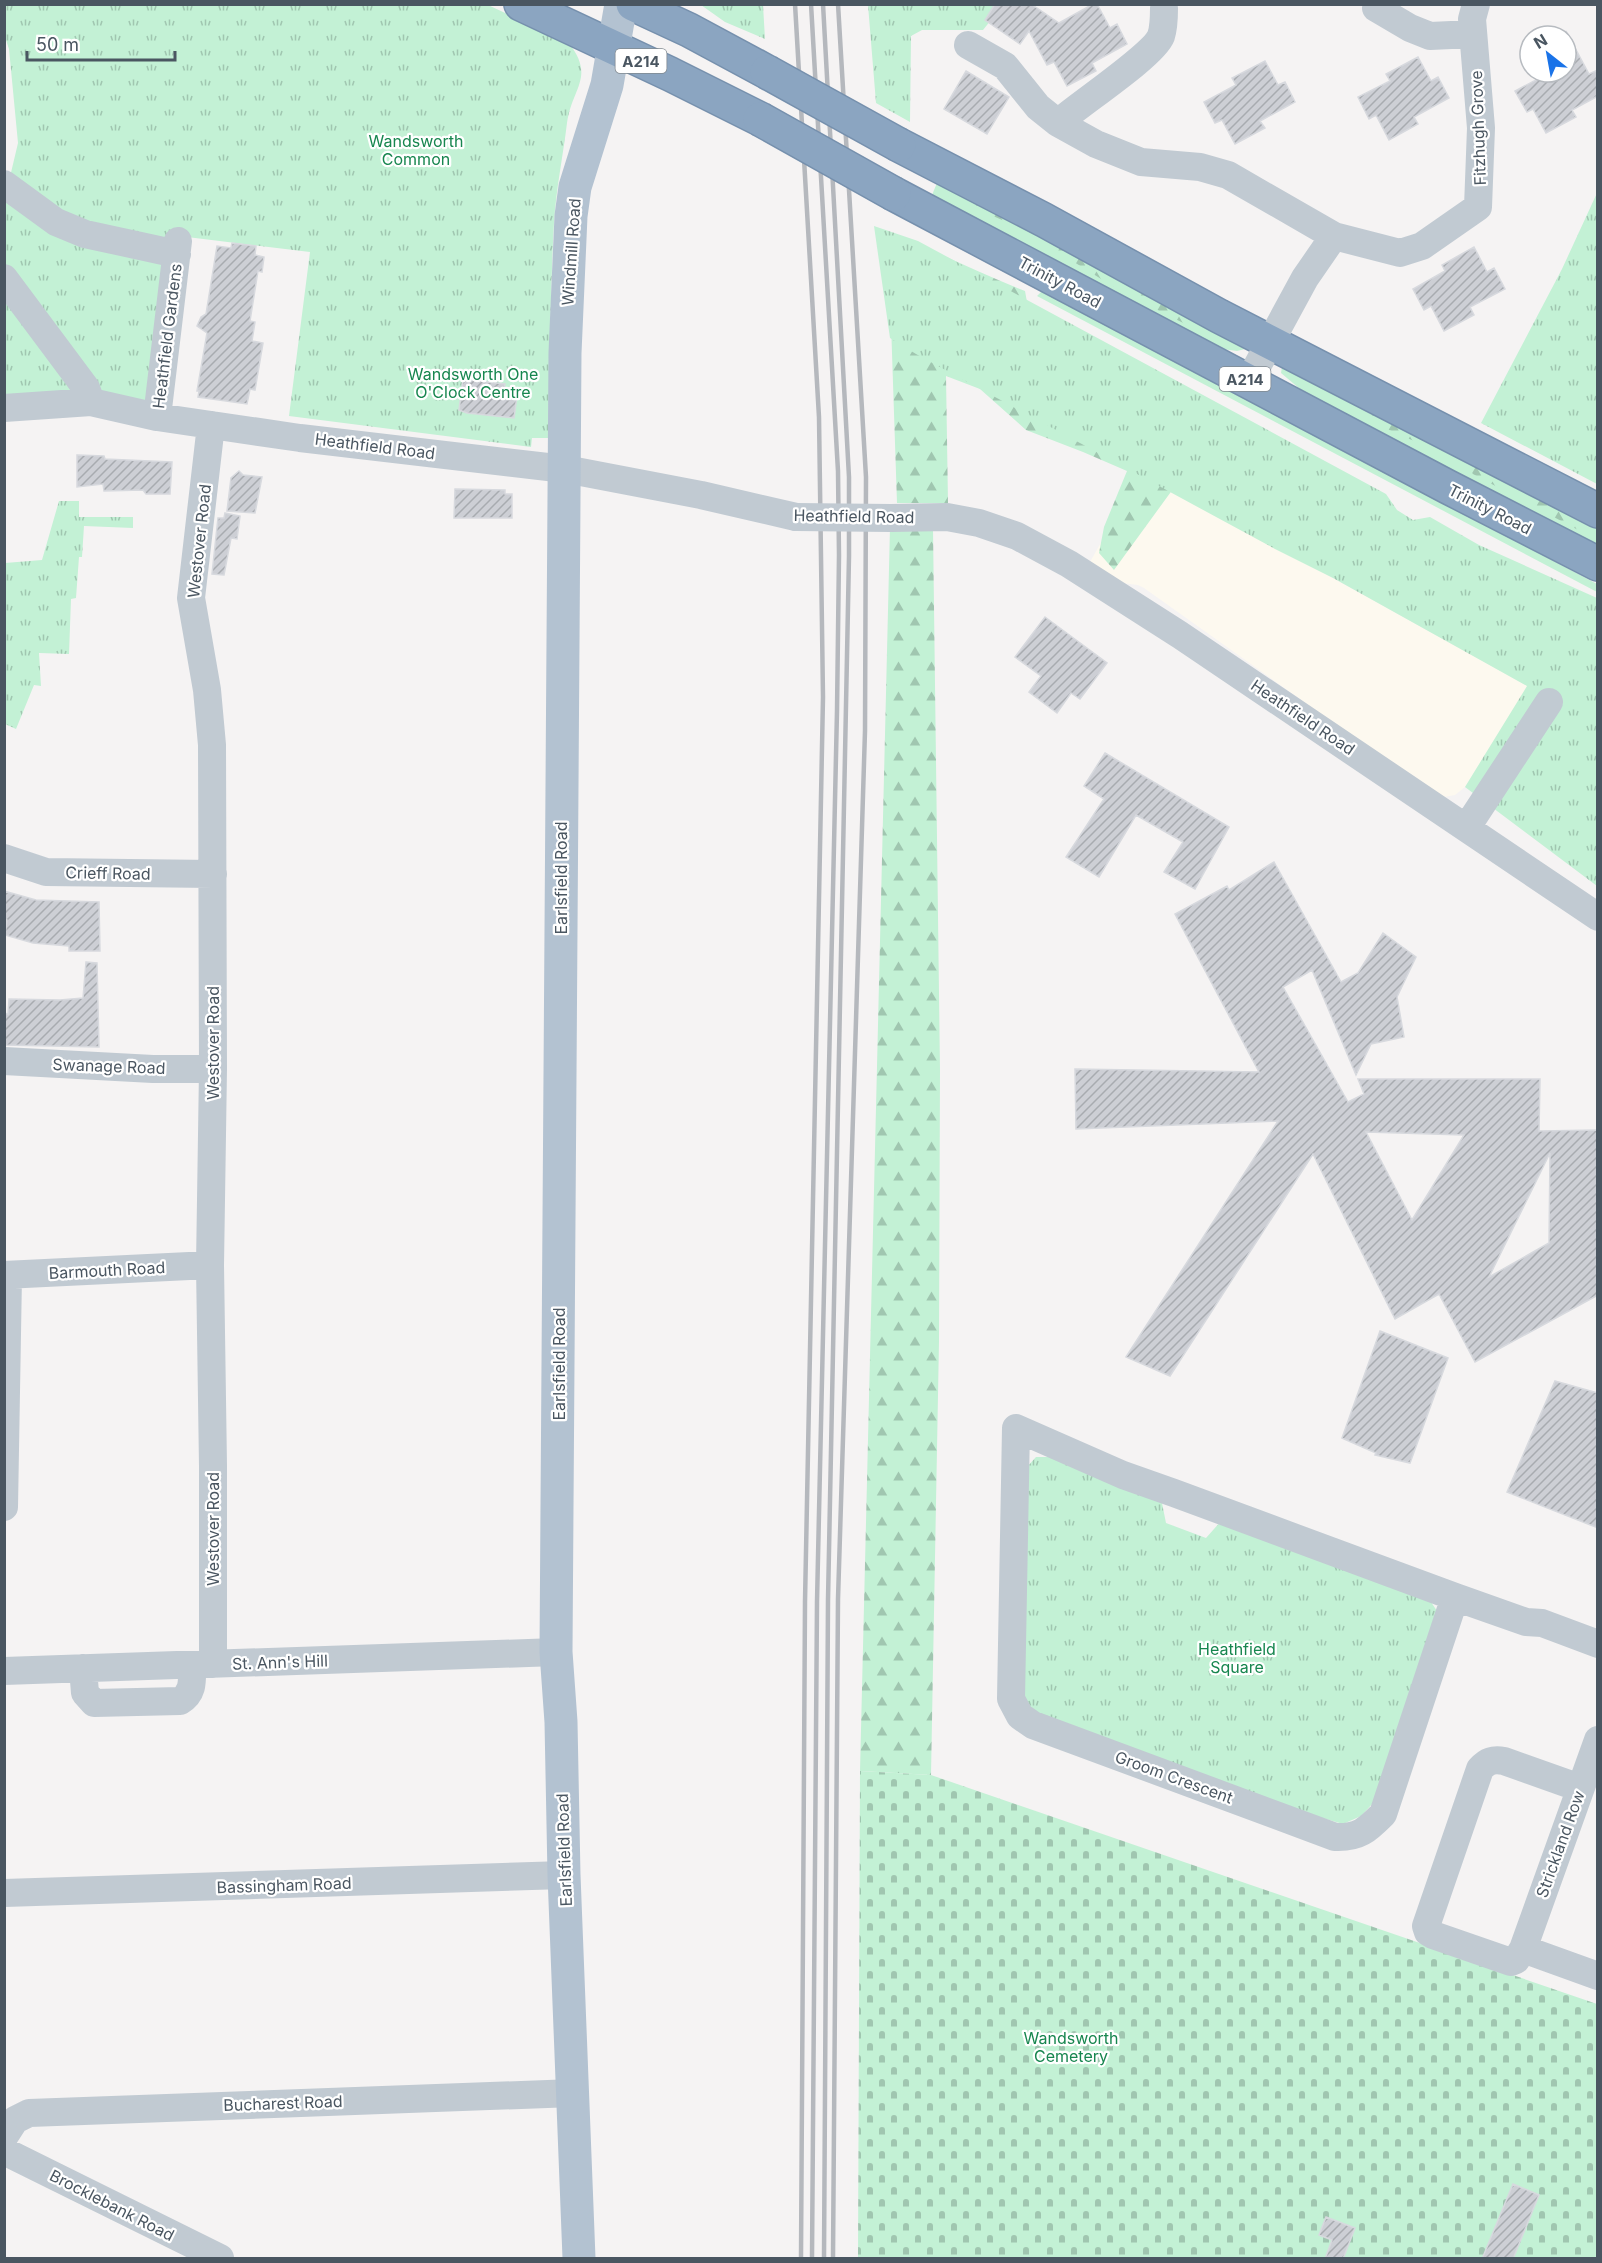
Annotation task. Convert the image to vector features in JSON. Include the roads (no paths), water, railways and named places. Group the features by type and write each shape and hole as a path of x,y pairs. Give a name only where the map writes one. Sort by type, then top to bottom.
{"highway":[{"name":"Trinity Road","path":"521,4 760,119 894,194 1598,564"},
{"name":"A214","path":"633,4 693,32 899,145 1598,511"}],"main road":[{"name":"Windmill Road","path":"565,469 565,353 571,216 581,165 607,85 621,4"},
{"name":"Earlsfield Road","path":"565,469 556,1652 561,1722 564,1875 579,2259"}],"street":[{"name":"Fitzhugh Grove","path":"968,45 1005,66 1038,107 1058,123 1096,144 1141,162 1200,167 1228,174 1334,236 1400,253 1422,246 1478,207 1480,128 1472,19 1476,4"},
{"path":"1058,123 1078,105 1147,54 1161,37 1164,8"},
{"path":"1376,8 1410,28 1430,36 1473,34"},
{"name":"Heathfield Gardens","path":"4,184 56,222 85,234 177,247 157,417"},
{"path":"1249,381 1305,278 1334,236"},
{"path":"4,278 86,387 91,402"},
{"name":"Heathfield Road","path":"4,408 91,402 157,417 212,425 565,469 701,495 796,517 947,517 979,523 1017,536 1047,551 1180,635 1598,917"},
{"name":"Westover Road","path":"4,1671 83,1668 85,1693 94,1703 180,1701 188,1696 203,1665 213,1466 210,1265 213,1069 212,745 207,690 191,598 212,425"},
{"path":"1467,827 1549,702"},
{"name":"Crieff Road","path":"4,858 46,872 213,874"},
{"name":"Swanage Road","path":"4,1061 213,1069"},
{"name":"Barmouth Road","path":"6,1275 210,1265"},
{"path":"4,1507 6,1275"},
{"name":"Groom Crescent","path":"1016,1428 1133,1478 1455,1597 1383,1814 1371,1827 1352,1838 1335,1837 1033,1725 1020,1716 1011,1699 1016,1428"},
{"path":"1455,1597 1526,1622 1542,1623 1598,1644"},
{"name":"St. Ann's Hill","path":"203,1665 556,1652"},
{"name":"Strickland Row","path":"1523,1949 1598,1740"},
{"path":"1580,1788 1504,1761 1491,1760 1480,1769 1426,1926 1428,1932 1433,1935 1511,1962 1516,1960 1523,1949 1598,1976"},
{"name":"Bassingham Road","path":"4,1893 564,1875"},
{"name":"Bucharest Road","path":"4,2137 15,2120 29,2113 574,2092"},
{"name":"Brocklebank Road","path":"4,2151 220,2259"}],"railway":[{"path":"795,4 819,417 823,697 805,1602 801,2258"},
{"path":"811,4 838,471 839,555 817,1602 812,2258"},
{"path":"823,4 849,477 828,1600 824,2258"},
{"path":"833,2258 838,1599 865,731 866,477 838,4"}],"park label":[{"name":"Wandsworth Common","path":"416,150"},
{"name":"Wandsworth One O'Clock Centre","path":"473,383"},
{"name":"Heathfield Square","path":"1237,1658"},
{"name":"Wandsworth Cemetery","path":"1071,2047"}]}
